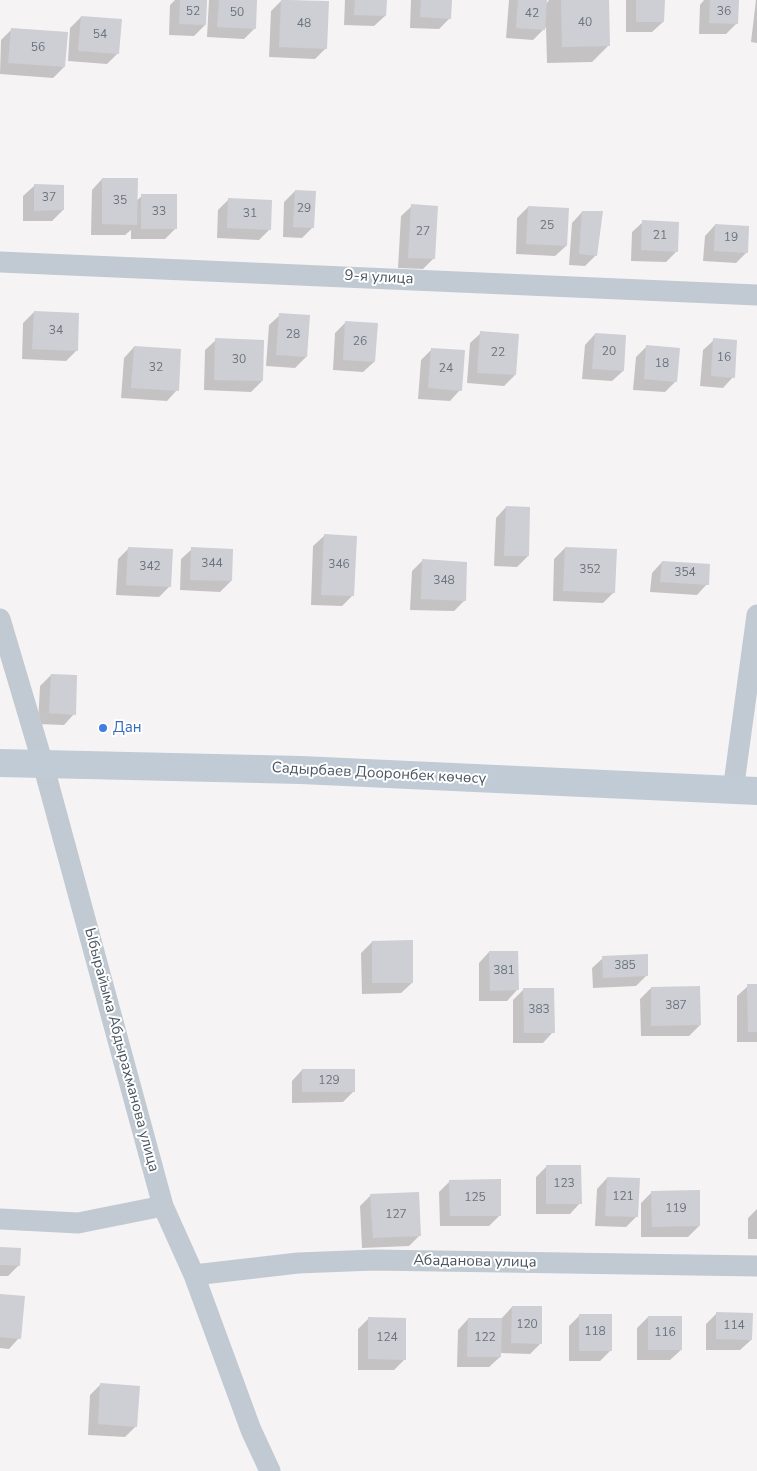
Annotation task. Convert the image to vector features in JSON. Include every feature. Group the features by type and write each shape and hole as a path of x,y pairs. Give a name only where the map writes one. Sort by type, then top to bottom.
{"main road":[{"name":"Садырбаев Дооронбек көчөсү","path":"0,763 301,770 745,791"}],"street":[{"name":"9-я улица","path":"0,262 757,295"},
{"path":"745,791 757,615"},
{"name":"Ыбырайыма Абдырахманова улица","path":"0,619 43,764 163,1206 194,1275 251,1430 270,1471"},
{"path":"0,1219 78,1223 163,1206"},
{"name":"Абаданова улица","path":"194,1275 298,1263 374,1260 757,1266"}],"building":[{"path":"180,0 207,0 206,25 179,24"},
{"path":"219,0 257,0 256,29 217,27"},
{"path":"281,0 329,1 327,49 279,47"},
{"path":"355,0 387,0 386,16 354,15"},
{"path":"421,0 452,0 451,19 420,17"},
{"path":"518,0 547,0 545,30 516,28"},
{"path":"561,0 609,0 610,46 562,47"},
{"path":"636,0 665,0 664,22 636,22"},
{"path":"710,0 739,0 738,24 709,23"},
{"path":"81,16 122,19 119,54 78,51"},
{"path":"11,28 68,32 65,67 8,63"},
{"path":"102,178 138,178 137,225 102,224"},
{"path":"34,184 64,185 64,210 34,211"},
{"path":"295,190 316,191 314,228 293,227"},
{"path":"141,194 177,194 177,229 141,229"},
{"path":"228,198 272,200 271,230 227,228"},
{"path":"411,204 438,206 435,259 408,258"},
{"path":"528,206 569,208 567,246 526,244"},
{"path":"582,211 603,211 597,256 579,254"},
{"path":"642,220 679,222 678,252 641,250"},
{"path":"715,224 749,226 748,253 714,251"},
{"path":"34,311 79,313 78,351 32,349"},
{"path":"279,313 310,315 307,357 276,355"},
{"path":"345,321 378,323 375,362 343,360"},
{"path":"480,331 519,334 516,375 477,373"},
{"path":"595,333 626,335 624,371 592,369"},
{"path":"215,338 264,340 263,381 214,380"},
{"path":"713,338 737,340 735,378 711,376"},
{"path":"646,345 680,348 677,382 644,379"},
{"path":"134,346 181,349 179,391 131,388"},
{"path":"431,348 465,350 462,391 428,388"},
{"path":"506,506 530,507 529,556 504,556"},
{"path":"324,534 357,536 354,596 321,595"},
{"path":"128,547 173,549 171,587 126,585"},
{"path":"191,547 233,549 232,581 190,580"},
{"path":"565,547 617,549 615,593 563,591"},
{"path":"422,559 467,562 466,601 421,599"},
{"path":"662,561 710,564 709,585 660,582"},
{"path":"51,674 77,675 76,715 49,713"},
{"path":"413,940 413,983 372,983 372,941"},
{"path":"489,951 518,951 519,990 490,991"},
{"path":"648,954 648,976 603,978 602,956"},
{"path":"747,984 757,984 757,1032 748,1032"},
{"path":"700,986 701,1025 651,1026 651,987"},
{"path":"523,988 554,988 555,1033 524,1033"},
{"path":"302,1069 355,1069 355,1092 302,1092"},
{"path":"546,1165 581,1165 582,1204 546,1204"},
{"path":"607,1177 640,1178 638,1217 605,1216"},
{"path":"501,1179 501,1216 450,1216 449,1180"},
{"path":"700,1190 700,1226 652,1227 651,1191"},
{"path":"419,1192 421,1236 373,1238 370,1194"},
{"path":"0,1247 21,1248 20,1266 0,1265"},
{"path":"0,1294 25,1296 21,1339 0,1337"},
{"path":"512,1306 542,1306 542,1344 511,1343"},
{"path":"716,1312 753,1313 752,1340 716,1339"},
{"path":"579,1314 612,1314 612,1351 579,1351"},
{"path":"648,1316 682,1316 682,1350 648,1350"},
{"path":"368,1317 406,1318 406,1360 368,1359"},
{"path":"468,1318 502,1318 501,1357 467,1357"},
{"path":"100,1383 140,1386 137,1427 98,1424"}],"place":[{"name":"Дан","path":"103,728"}]}
